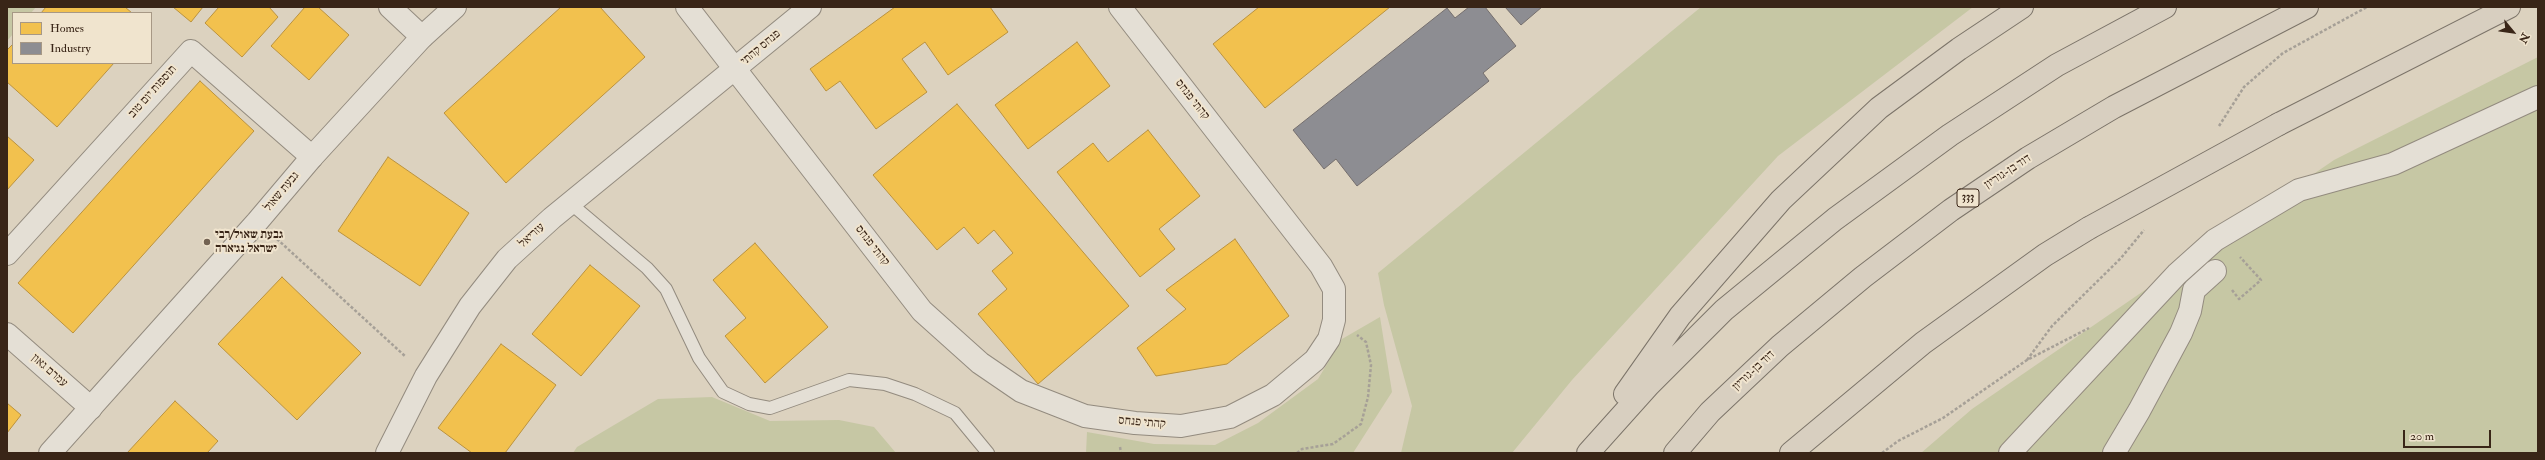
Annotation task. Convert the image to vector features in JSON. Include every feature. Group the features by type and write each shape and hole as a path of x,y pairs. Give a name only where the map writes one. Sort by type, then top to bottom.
{"main road":[{"path":"1585,453 1680,316 1781,200 1879,108 1959,49 2022,7"},
{"path":"1588,453 1649,386 1724,310 1835,219 1950,135 2051,69 2165,7"},
{"name":"דוד בן-גוריון","path":"1675,453 1710,412 1780,346 1863,277 1951,210 2028,158 2114,107 2307,7"},
{"path":"1791,453 1923,343 2014,276 2089,228 2279,124 2509,7"}],"street":[{"path":"390,7 422,37"},
{"name":"גבעת שאול","path":"50,453 258,222 312,157 422,37 455,7"},
{"name":"פנחס קהתי","path":"687,7 736,69 810,7"},
{"name":"קהתי פנחס","path":"736,69 922,311 980,363 1021,391 1085,416 1135,424 1181,426 1230,417 1273,395 1315,360 1328,339 1334,320 1334,289 1321,266 1120,7"},
{"name":"תוספות יום טוב","path":"7,254 190,51 312,157"},
{"name":"עזריאל","path":"387,453 426,376 470,306 506,259 570,203 736,69"},
{"path":"2010,453 2177,274 2214,240 2299,190 2393,164 2538,97"},
{"path":"2114,453 2139,411 2181,333 2190,311 2194,290 2215,271"},
{"name":"עמרם גאון","path":"7,334 90,408"}],"lane":[{"path":"570,203 647,268 666,289 699,358 723,392 750,404 770,408 849,380 885,384 915,394 955,414 988,453"}],"path":[{"path":"258,222 426,376"},
{"path":"2240,257 2261,280"},
{"path":"1297,453 1302,449 1333,444 1362,424 1368,397 1371,365 1366,342 1334,320"},
{"path":"1882,453 1898,441 1943,418 2028,360 2091,327"}],"green space":[{"path":"7,7 36,7 32,12 12,12 12,35 7,41"},
{"path":"1701,7 1973,7 1778,156 1572,380 1512,453 1401,453 1412,406 1384,305 1378,273"},
{"path":"2538,57 2538,453 1921,453 1972,409 2334,160"},
{"path":"1380,317 1392,392 1353,453 1086,453 1087,432 1154,444 1215,445 1258,423 1318,379 1342,339"},
{"path":"712,397 770,421 839,420 874,427 896,453 573,453 577,447 658,399"}],"building: Homes":[{"path":"46,7 125,7 131,12 42,12"},
{"path":"173,7 203,7 191,22"},
{"path":"219,7 269,7 278,17 242,57 205,23"},
{"path":"305,7 318,7 349,35 309,80 271,46"},
{"path":"561,7 600,7 645,57 506,183 444,113"},
{"path":"895,7 990,7 1008,32 948,75 925,42 902,59 927,92 876,129 840,81 826,91 810,69"},
{"path":"1259,7 1390,7 1265,108 1213,44"},
{"path":"1077,42 1110,86 1028,149 995,105"},
{"path":"12,45 12,64 113,64 57,127 7,82 7,50"},
{"path":"200,81 254,131 73,333 18,283"},
{"path":"957,104 1129,306 1038,384 978,314 1007,289 992,271 1013,253 994,230 978,244 964,227 937,250 873,175"},
{"path":"1148,130 1200,196 1159,229 1175,249 1140,277 1057,172 1093,143 1108,162"},
{"path":"7,136 34,160 7,190"},
{"path":"388,157 469,213 420,286 338,231"},
{"path":"1235,239 1289,316 1227,364 1156,376 1137,348 1186,309 1166,290"},
{"path":"755,243 828,327 765,383 725,336 746,318 713,280"},
{"path":"590,265 640,306 581,376 532,334"},
{"path":"282,277 361,353 297,420 218,344"},
{"path":"501,344 556,385 505,453 472,453 438,428"},
{"path":"175,401 218,441 207,453 127,453"},
{"path":"7,403 21,415 7,433"}],"building: Industry":[{"path":"1469,7 1485,7 1516,46 1483,73 1489,81 1357,186 1336,159 1324,169 1293,130 1447,8 1455,18"},
{"path":"1505,7 1542,7 1521,25"}],"place":[{"name":"גבעת שאול/רבי ישראל נג׳ארה","path":"207,242"}]}
